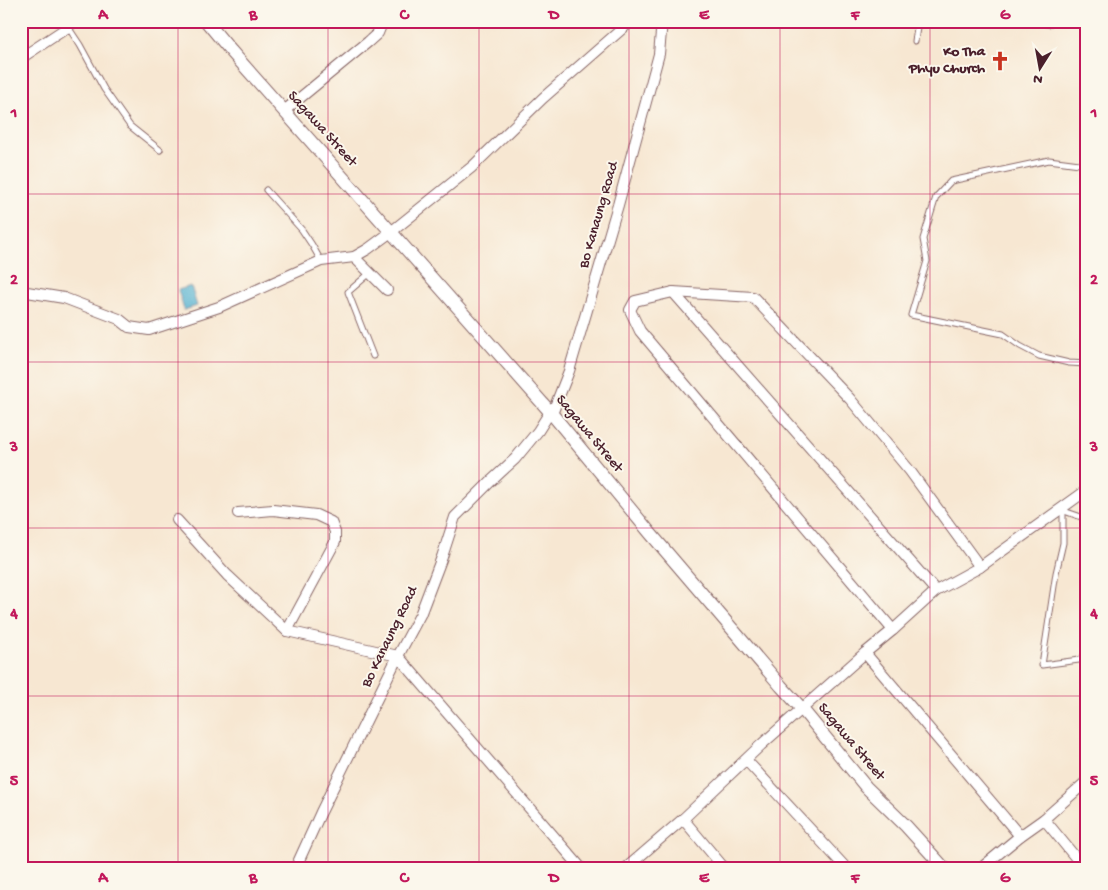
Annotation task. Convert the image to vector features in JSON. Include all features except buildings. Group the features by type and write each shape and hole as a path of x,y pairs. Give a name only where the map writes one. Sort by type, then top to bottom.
{"street":[{"name":"Sagawa Street","path":"206,21 551,413 866,787 906,826 945,869"},
{"path":"284,111 368,42 378,32 383,21"},
{"path":"21,291 64,298 119,320 129,327 149,330 219,306 320,261 354,256 368,249 392,232 472,167 543,98 631,21"},
{"name":"Bo Kanaung Road","path":"296,869 321,812 398,656 420,616 455,517 515,459 551,413 569,371 618,204 659,54 662,21"},
{"path":"21,58 71,24"},
{"path":"354,256 387,290"},
{"path":"893,630 640,331 630,310 635,301 673,292 753,297 850,399 910,471 980,567"},
{"path":"673,292 936,591"},
{"path":"625,869 936,591 980,567 1087,490"},
{"path":"238,513 273,510 316,515 331,522 335,532 335,542 287,631"},
{"path":"176,520 227,575 287,631 398,656 582,869"},
{"path":"865,653 1020,836"},
{"path":"746,760 847,869"},
{"path":"980,869 1044,819 1087,781"},
{"path":"683,819 725,869"},
{"path":"1044,819 1085,869"}],"lane":[{"path":"915,41 918,21"},
{"path":"1030,22 1049,24 1053,21"},
{"path":"71,24 104,89 130,126 160,150"},
{"path":"1087,165 1049,160 951,181 936,197 923,238 927,261 911,316 1003,334 1039,356 1069,363 1087,364"},
{"path":"266,190 302,230 312,244 320,261"},
{"path":"370,273 348,292 373,356"},
{"path":"1087,519 1061,510 1063,543 1056,573 1042,665 1079,660 1087,654"}],"water":[{"path":"191,286 197,306 184,310 178,290"}],"place":[{"name":"Ko Tha Phyu Church","path":"1000,61"}]}
